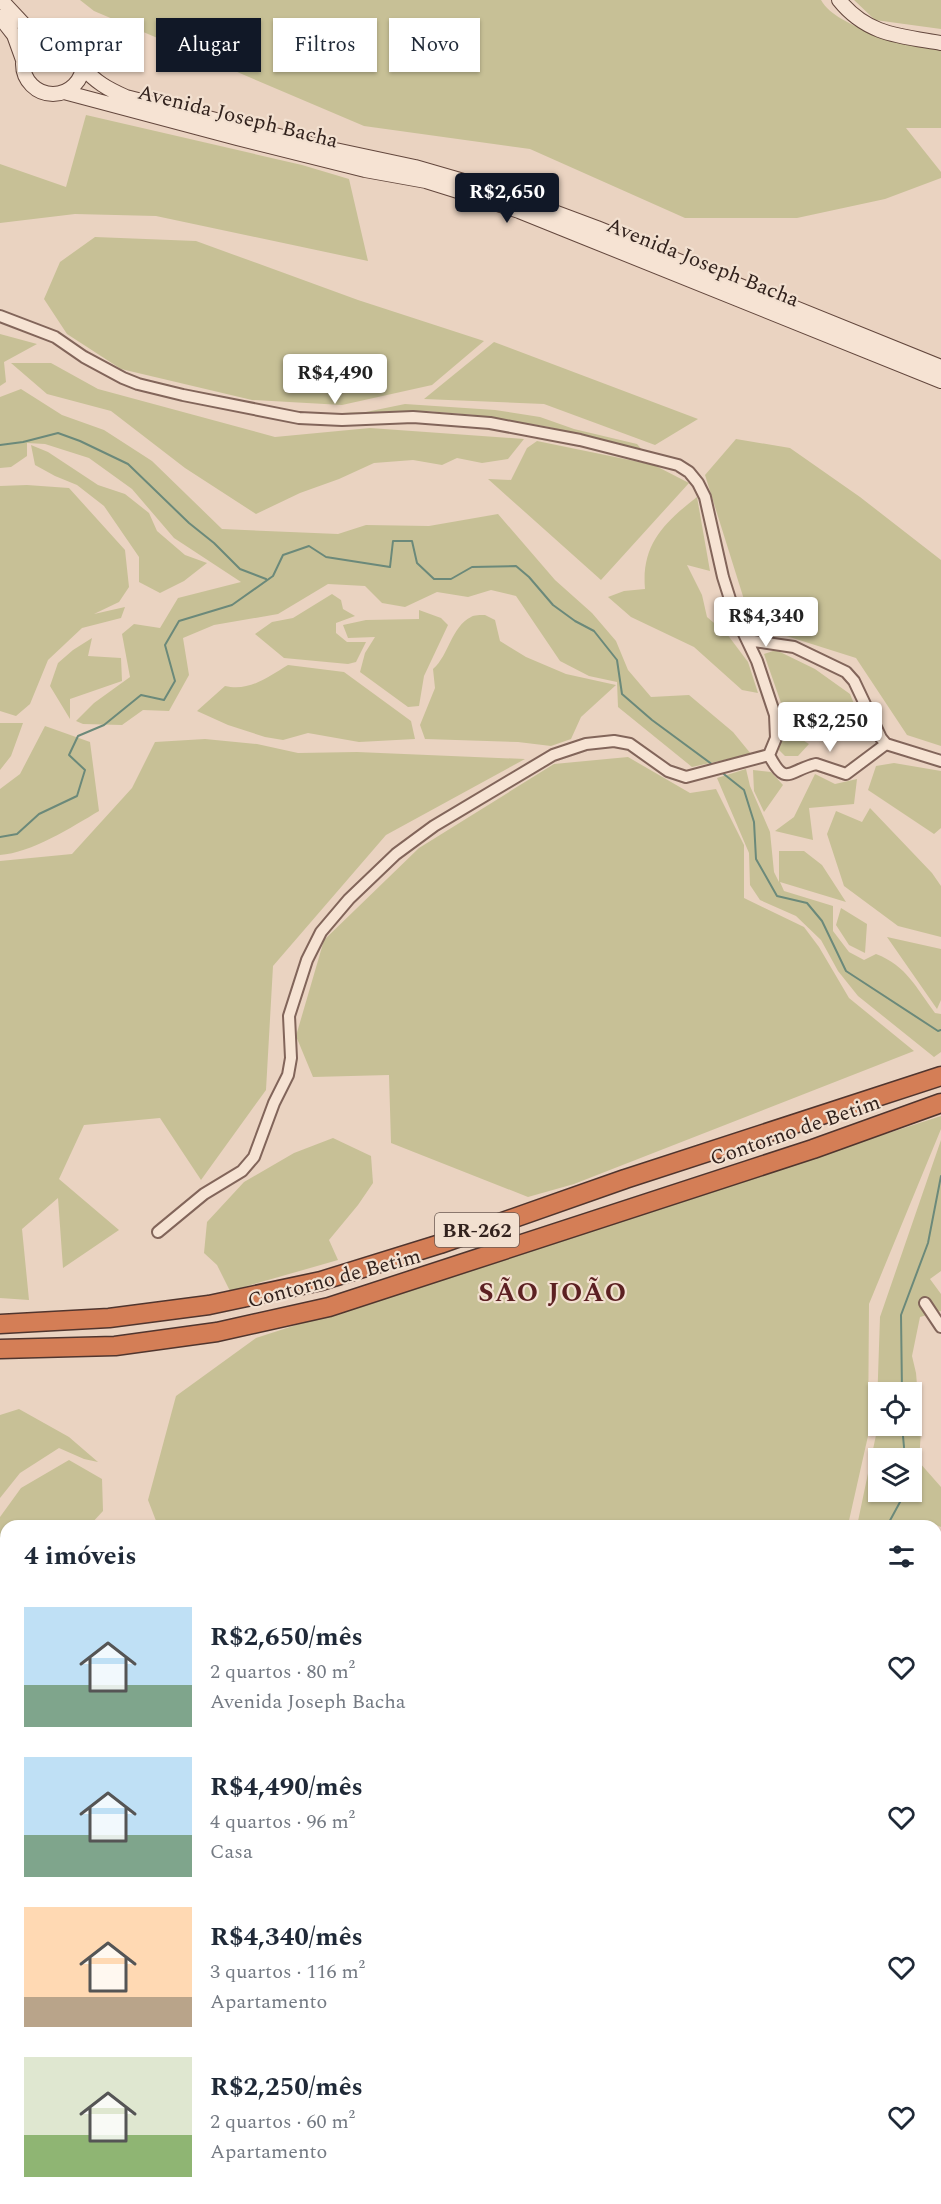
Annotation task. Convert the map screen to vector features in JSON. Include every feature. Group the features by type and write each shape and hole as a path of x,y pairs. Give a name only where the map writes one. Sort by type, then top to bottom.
{"highway":[{"name":"Contorno de Betim","path":"0,1324 109,1318 209,1305 321,1281 440,1244 625,1179 941,1076"},
{"name":"Contorno de Betim","path":"0,1349 115,1346 218,1332 329,1307 813,1149 941,1103"}],"main road":[{"path":"1,0 18,18"},
{"path":"839,0 854,17 867,26 900,36 941,43"},
{"name":"Avenida Joseph Bacha","path":"0,17 14,35 18,46"},
{"name":"Avenida Joseph Bacha","path":"25,72 34,88 44,93 64,92 364,170 426,181 519,211 941,381"},
{"path":"64,92 77,82 81,72"},
{"name":"Avenida Joseph Bacha","path":"87,72 102,86 126,97 326,148 416,167 498,191 597,228 941,367"}],"street":[{"path":"0,315 55,337 84,357 123,378 183,395 299,418 342,420 413,417 490,423 580,440 678,465 698,483 705,497 723,577 735,615 757,661 775,715 776,738 769,755"},
{"path":"747,640 794,647 846,672 854,681 886,744 941,761"},
{"path":"158,1232 204,1194 242,1171 254,1157 274,1103 288,1076 291,1058 289,1016 307,960 321,932 349,899 396,854 434,826 553,755 585,744 614,741 630,744 668,771 686,777 769,755"},
{"path":"769,755 779,772 786,775 794,774 816,764 846,774 886,744"},
{"path":"925,1303 941,1327"}],"shaded area":[{"path":"80,0 821,0 842,19 858,27 893,39 941,50 941,128 906,128 941,172 941,178 885,199 797,218 685,218 530,149 364,126 237,72 261,72 261,18 156,18 156,37 144,32 144,18 110,18 94,11"},
{"path":"854,0 941,0 941,29 875,20"},
{"path":"86,115 302,165 349,179 368,261 156,216 75,214 0,223 0,164 66,187"},
{"path":"95,237 196,241 358,300 484,341 432,385 342,405 252,400 121,369 67,334 44,299 60,262"},
{"path":"0,334 37,344 4,362 6,382 0,386"},
{"path":"494,342 698,419 655,445 544,404 424,399"},
{"path":"11,363 51,363 98,389 275,437 370,428 524,439 508,459 482,463 457,458 442,465 413,460 374,463 300,493 256,514 185,468 111,411 47,394"},
{"path":"21,389 62,415 104,430 152,461 222,529 338,534 366,525 429,526 498,514 555,580 592,613 616,641 628,670 651,697 689,695 733,732 751,754 692,767 618,707 617,682 589,676 560,661 516,596 491,590 468,597 437,592 405,607 382,603 365,586 328,584 278,614 214,625 183,638 189,675 169,711 143,710 122,725 83,724 76,721 94,703 130,677 122,634 134,624 160,628 178,598 241,582 174,538 132,489 89,458 45,444 27,443 27,456 11,467 0,468 0,397"},
{"path":"405,404 495,410 540,417 574,429 637,444 644,452 549,427 475,415 426,411 318,414 366,412"},
{"path":"736,439 790,448 860,497 941,560 941,746 907,735 856,658 752,625 705,475"},
{"path":"537,441 654,465 689,483 601,580 488,479 511,480 527,448"},
{"path":"31,445 48,452 98,485 125,494 149,513 157,531 185,555 207,563 184,581 160,593 139,582 139,557 104,506 77,485 35,465"},
{"path":"0,486 69,488 125,550 129,587 119,602 94,614 125,607 121,618 82,628 48,660 30,704 16,716 0,711"},
{"path":"697,497 710,571 687,565 702,595 707,617 727,634 748,662 758,693 742,690 694,647 631,617 608,597 624,591 645,589 647,559 651,547 665,525"},
{"path":"332,594 341,600 343,609 355,616 336,623 336,633 347,642 366,642 356,662 348,664 284,658 255,634 272,622 293,618"},
{"path":"419,610 441,618 448,625 424,676 419,706 408,707 360,672 365,653 375,637 348,638 343,625 366,620 419,619"},
{"path":"485,615 495,620 500,641 526,657 566,674 616,685 581,717 571,739 551,746 518,742 425,739 420,725 435,688 433,669 459,627 472,616"},
{"path":"92,638 88,656 121,658 122,681 70,699 70,719 50,686 58,663"},
{"path":"776,650 815,669 850,694 859,716 843,729 814,740 788,723 764,654"},
{"path":"288,665 344,672 411,721 415,739 359,742 308,733 283,740 265,737 228,725 197,711 225,686 250,685"},
{"path":"0,723 23,723 11,756 0,770"},
{"path":"45,726 90,742 99,811 25,850 0,855 0,789 20,774"},
{"path":"782,731 793,734 809,744 798,756 785,756 779,750"},
{"path":"205,739 257,744 298,753 357,752 525,759 386,835 273,966 266,1090 201,1180 160,1118 84,1125 59,1179 119,1230 63,1268 58,1198 22,1229 29,1300 0,1298 0,861 72,854 132,788 155,742"},
{"path":"628,757 690,793 716,789 744,845 744,898 804,927 819,947 849,998 914,1051 574,1184 528,1197 391,1143 389,1075 313,1077 296,1036 324,940 419,848 554,764"},
{"path":"894,763 941,771 941,828 934,834 868,790 876,766"},
{"path":"746,769 750,786 770,832 774,872 779,882 779,851 804,851 822,865 846,902 780,882 784,891 833,906 833,931 849,952 864,960 876,954 903,971 935,1013 941,1014 941,1052 934,1057 858,996 838,971 821,940 796,916 760,900 750,885 749,853 717,778"},
{"path":"753,770 771,772 783,785 764,812 754,791"},
{"path":"815,774 835,784 857,779 854,804 809,808 813,840 775,831 794,817"},
{"path":"870,808 932,873 941,886 941,937 898,926 844,886 827,834 836,811 862,822"},
{"path":"841,908 867,924 865,953 849,945 836,925"},
{"path":"887,937 941,949 941,1000 937,1009"},
{"path":"941,1116 941,1129 869,1304 868,1436 849,1520 156,1520 148,1500 176,1396 256,1338"},
{"path":"333,1138 371,1156 373,1183 329,1240 338,1260 230,1291 217,1265 204,1253 207,1222 244,1182 294,1153"},
{"path":"941,1140 941,1271 930,1279 941,1294 941,1311 920,1317 912,1356 917,1382 878,1382 880,1317"},
{"path":"19,1409 69,1437 98,1462 84,1459 59,1448 20,1473 0,1498 0,1415"},
{"path":"876,1436 921,1436 920,1448 873,1448"},
{"path":"69,1460 102,1479 103,1511 95,1520 0,1520 21,1488"},
{"path":"922,1465 941,1487 941,1520 858,1520 868,1473 868,1502 922,1502"}],"waterway":[{"path":"0,445 58,433 128,464 240,569 266,579"},
{"path":"0,837 17,834 39,814 77,796 85,770 69,755 78,736 104,725 141,695 164,700 175,681 165,645 179,621 232,605 273,576 283,555 309,546 326,557 390,567 393,541 412,541 417,563 434,579 451,579 472,567 516,566 529,577 553,605 594,631 617,660 622,694 652,720 713,765"},
{"path":"720,771 744,790 754,822 756,859 777,896 807,903 822,921 846,971 938,1031 941,1030"},
{"path":"902,1382 901,1315 928,1243 941,1176"},
{"path":"903,1436 904,1448"},
{"path":"890,1520 900,1502"}],"district":[{"name":"SÃO JOÃO","path":"553,1292"}]}
